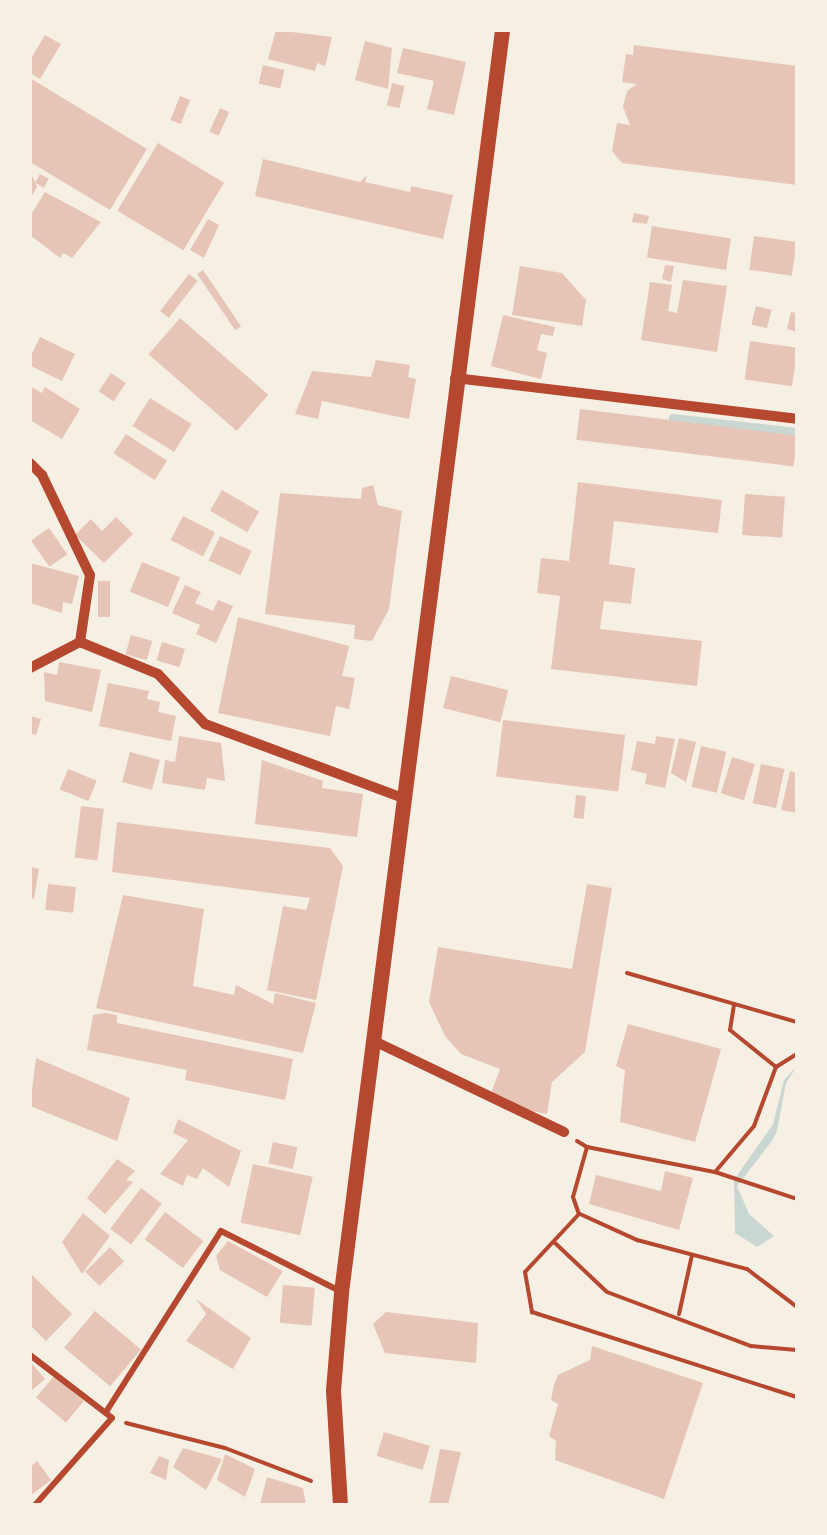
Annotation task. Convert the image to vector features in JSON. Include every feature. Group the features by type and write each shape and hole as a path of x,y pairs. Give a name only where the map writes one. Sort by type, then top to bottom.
{"street":[{"path":"340,1505 333,1390 341,1292 400,797 502,30"},
{"path":"456,378 797,419"},
{"path":"30,464 42,474 90,575 80,642"},
{"path":"30,668 80,642 158,674 205,724 400,797"},
{"path":"372,1040 564,1132"}],"lane":[{"path":"36,1505 109,1415 221,1230 341,1292"},
{"path":"30,1355 109,1415"}],"path":[{"path":"627,973 797,1022"},
{"path":"734,1004 730,1030 776,1067"},
{"path":"715,1172 754,1126 776,1067 797,1054"},
{"path":"564,1132 587,1147 715,1172 797,1199"},
{"path":"579,1214 573,1197 587,1147"},
{"path":"579,1214 525,1272 532,1312 797,1397"},
{"path":"579,1214 692,1255 747,1270 797,1307"},
{"path":"555,1243 595,1286 751,1346 797,1350"},
{"path":"679,1316 692,1255"},
{"path":"109,1415 226,1448 311,1481"}],"shaded area":[{"path":"797,1066 786,1083 772,1141 737,1186 749,1214 774,1236 757,1247 735,1233 734,1180 773,1124 784,1080"}],"building":[{"path":"276,30 332,37 325,66 317,63 315,71 268,59"},
{"path":"45,35 61,44 40,79 30,73 30,60"},
{"path":"365,41 392,48 388,89 355,80"},
{"path":"634,45 797,66 797,185 622,163 612,151 617,123 630,125 623,107 627,91 637,84 622,82 626,54 633,55"},
{"path":"403,48 466,62 454,115 427,109 434,81 397,73"},
{"path":"263,65 284,70 280,88 259,84"},
{"path":"30,78 147,149 110,210 30,162"},
{"path":"392,83 405,86 399,108 387,105"},
{"path":"180,96 190,100 180,124 170,120"},
{"path":"220,108 229,112 219,136 209,132"},
{"path":"158,143 224,183 183,250 117,211"},
{"path":"263,159 360,182 367,175 365,182 410,192 411,186 453,195 443,239 255,196"},
{"path":"30,171 37,187 30,199"},
{"path":"40,174 49,179 44,188 35,183"},
{"path":"45,192 101,222 72,258 63,253 60,258 30,235 30,216"},
{"path":"634,213 649,216 647,224 632,222"},
{"path":"208,219 219,225 204,258 190,250"},
{"path":"652,226 731,239 726,270 647,258"},
{"path":"754,236 797,242 792,276 749,270"},
{"path":"665,265 674,266 671,282 662,279"},
{"path":"520,266 562,273 586,300 582,326 512,315"},
{"path":"203,270 241,326 235,330 197,274"},
{"path":"189,274 198,281 169,318 160,311"},
{"path":"683,280 727,286 717,352 641,340 650,282 672,285 668,311 677,313"},
{"path":"756,306 772,310 767,328 751,324"},
{"path":"791,312 797,313 797,332 787,329"},
{"path":"503,315 555,327 553,336 541,334 537,350 547,353 541,379 491,366"},
{"path":"180,318 268,395 237,431 149,354"},
{"path":"40,337 75,354 62,381 30,366"},
{"path":"750,341 797,348 792,386 745,380"},
{"path":"376,360 410,365 408,377 416,379 409,419 322,401 318,419 295,414 312,371 371,377"},
{"path":"111,373 126,383 114,401 99,391"},
{"path":"30,386 42,393 45,387 80,409 62,439 30,420"},
{"path":"150,398 192,424 174,452 133,426"},
{"path":"580,409 797,436 794,466 576,440"},
{"path":"126,434 167,461 155,480 113,453"},
{"path":"578,482 722,500 718,533 614,521 609,564 635,568 631,604 604,601 600,629 702,641 697,686 551,669 560,596 537,593 541,558 569,561"},
{"path":"373,485 378,505 402,511 389,609 372,641 354,639 355,625 265,614 280,493 361,499 362,488"},
{"path":"222,490 259,512 247,532 210,511"},
{"path":"745,494 785,497 782,538 742,535"},
{"path":"183,516 215,532 203,556 171,540"},
{"path":"116,517 133,534 104,563 75,535 91,519 102,531"},
{"path":"49,528 67,554 49,567 31,541"},
{"path":"220,536 252,551 240,575 209,560"},
{"path":"142,562 180,577 168,607 130,592"},
{"path":"30,563 79,576 72,604 63,602 62,613 30,603"},
{"path":"98,581 110,581 110,617 98,617"},
{"path":"185,585 201,592 195,603 213,611 218,600 233,606 216,643 196,634 200,625 172,613"},
{"path":"238,617 349,646 342,676 355,678 349,709 336,706 330,736 218,713"},
{"path":"131,635 152,641 147,660 125,654"},
{"path":"162,642 185,649 179,667 156,660"},
{"path":"59,662 101,670 92,712 45,701 44,672 57,675"},
{"path":"451,676 508,690 500,722 443,708"},
{"path":"108,683 149,691 147,699 160,702 158,712 176,716 171,741 99,726"},
{"path":"30,716 41,719 36,735 30,733"},
{"path":"503,720 625,735 618,792 496,777"},
{"path":"179,736 221,743 225,781 207,778 205,790 162,783 165,760 175,762"},
{"path":"656,736 675,739 665,788 645,784 647,774 631,770 637,741 655,744"},
{"path":"679,738 696,742 686,782 671,773"},
{"path":"701,746 726,752 717,793 692,787"},
{"path":"130,752 160,760 152,790 122,782"},
{"path":"732,757 755,764 744,800 721,793"},
{"path":"262,760 323,781 322,788 363,794 357,837 255,824"},
{"path":"761,764 784,769 776,808 753,803"},
{"path":"68,769 97,781 89,801 60,789"},
{"path":"790,771 797,773 797,813 781,810"},
{"path":"576,795 586,796 584,819 574,818"},
{"path":"81,806 104,809 97,860 75,858"},
{"path":"117,822 330,848 343,866 316,1000 267,990 283,906 306,910 310,898 112,872"},
{"path":"30,867 39,869 34,899 30,898"},
{"path":"48,884 76,887 73,913 45,910"},
{"path":"587,884 612,888 585,1052 552,1082 547,1114 526,1110 490,1096 500,1069 461,1054 445,1036 429,1002 438,947 572,969"},
{"path":"123,895 204,909 193,986 234,995 236,985 273,1004 275,993 316,1003 303,1053 96,1008"},
{"path":"93,1015 117,1015 117,1023 293,1059 285,1100 185,1080 187,1070 87,1050"},
{"path":"628,1024 721,1049 695,1142 620,1122 625,1070 616,1066"},
{"path":"36,1058 130,1098 117,1141 30,1106"},
{"path":"178,1119 241,1151 229,1187 203,1168 197,1179 187,1175 183,1186 160,1174 188,1140 173,1133"},
{"path":"273,1142 297,1147 293,1169 268,1164"},
{"path":"117,1159 135,1171 126,1180 133,1182 105,1214 87,1198"},
{"path":"253,1164 313,1177 300,1235 241,1223"},
{"path":"665,1171 693,1178 679,1230 589,1204 596,1175 661,1191"},
{"path":"141,1188 162,1204 131,1244 110,1229"},
{"path":"165,1212 203,1241 183,1268 145,1239"},
{"path":"83,1213 110,1236 82,1274 62,1242"},
{"path":"228,1241 283,1271 267,1297 220,1270 216,1256"},
{"path":"110,1247 124,1261 99,1286 85,1272"},
{"path":"30,1273 72,1314 46,1341 30,1325"},
{"path":"283,1285 315,1288 312,1326 280,1323"},
{"path":"196,1299 251,1338 233,1369 186,1341 206,1314"},
{"path":"95,1311 141,1350 110,1386 64,1348"},
{"path":"386,1312 478,1323 476,1363 385,1353 373,1324"},
{"path":"592,1346 703,1383 664,1499 555,1460 556,1441 549,1436 558,1404 551,1400 554,1385 558,1375 590,1360"},
{"path":"30,1361 45,1379 30,1392"},
{"path":"54,1376 84,1401 66,1423 36,1397"},
{"path":"384,1432 430,1446 423,1470 377,1456"},
{"path":"183,1448 222,1459 206,1490 173,1467"},
{"path":"440,1449 461,1452 448,1505 429,1505"},
{"path":"225,1454 255,1469 245,1497 217,1480"},
{"path":"159,1456 169,1460 166,1480 150,1473"},
{"path":"37,1461 51,1480 30,1496 30,1467"},
{"path":"267,1477 303,1488 306,1505 260,1504"}],"waterway":[{"path":"673,418 797,432"}]}
